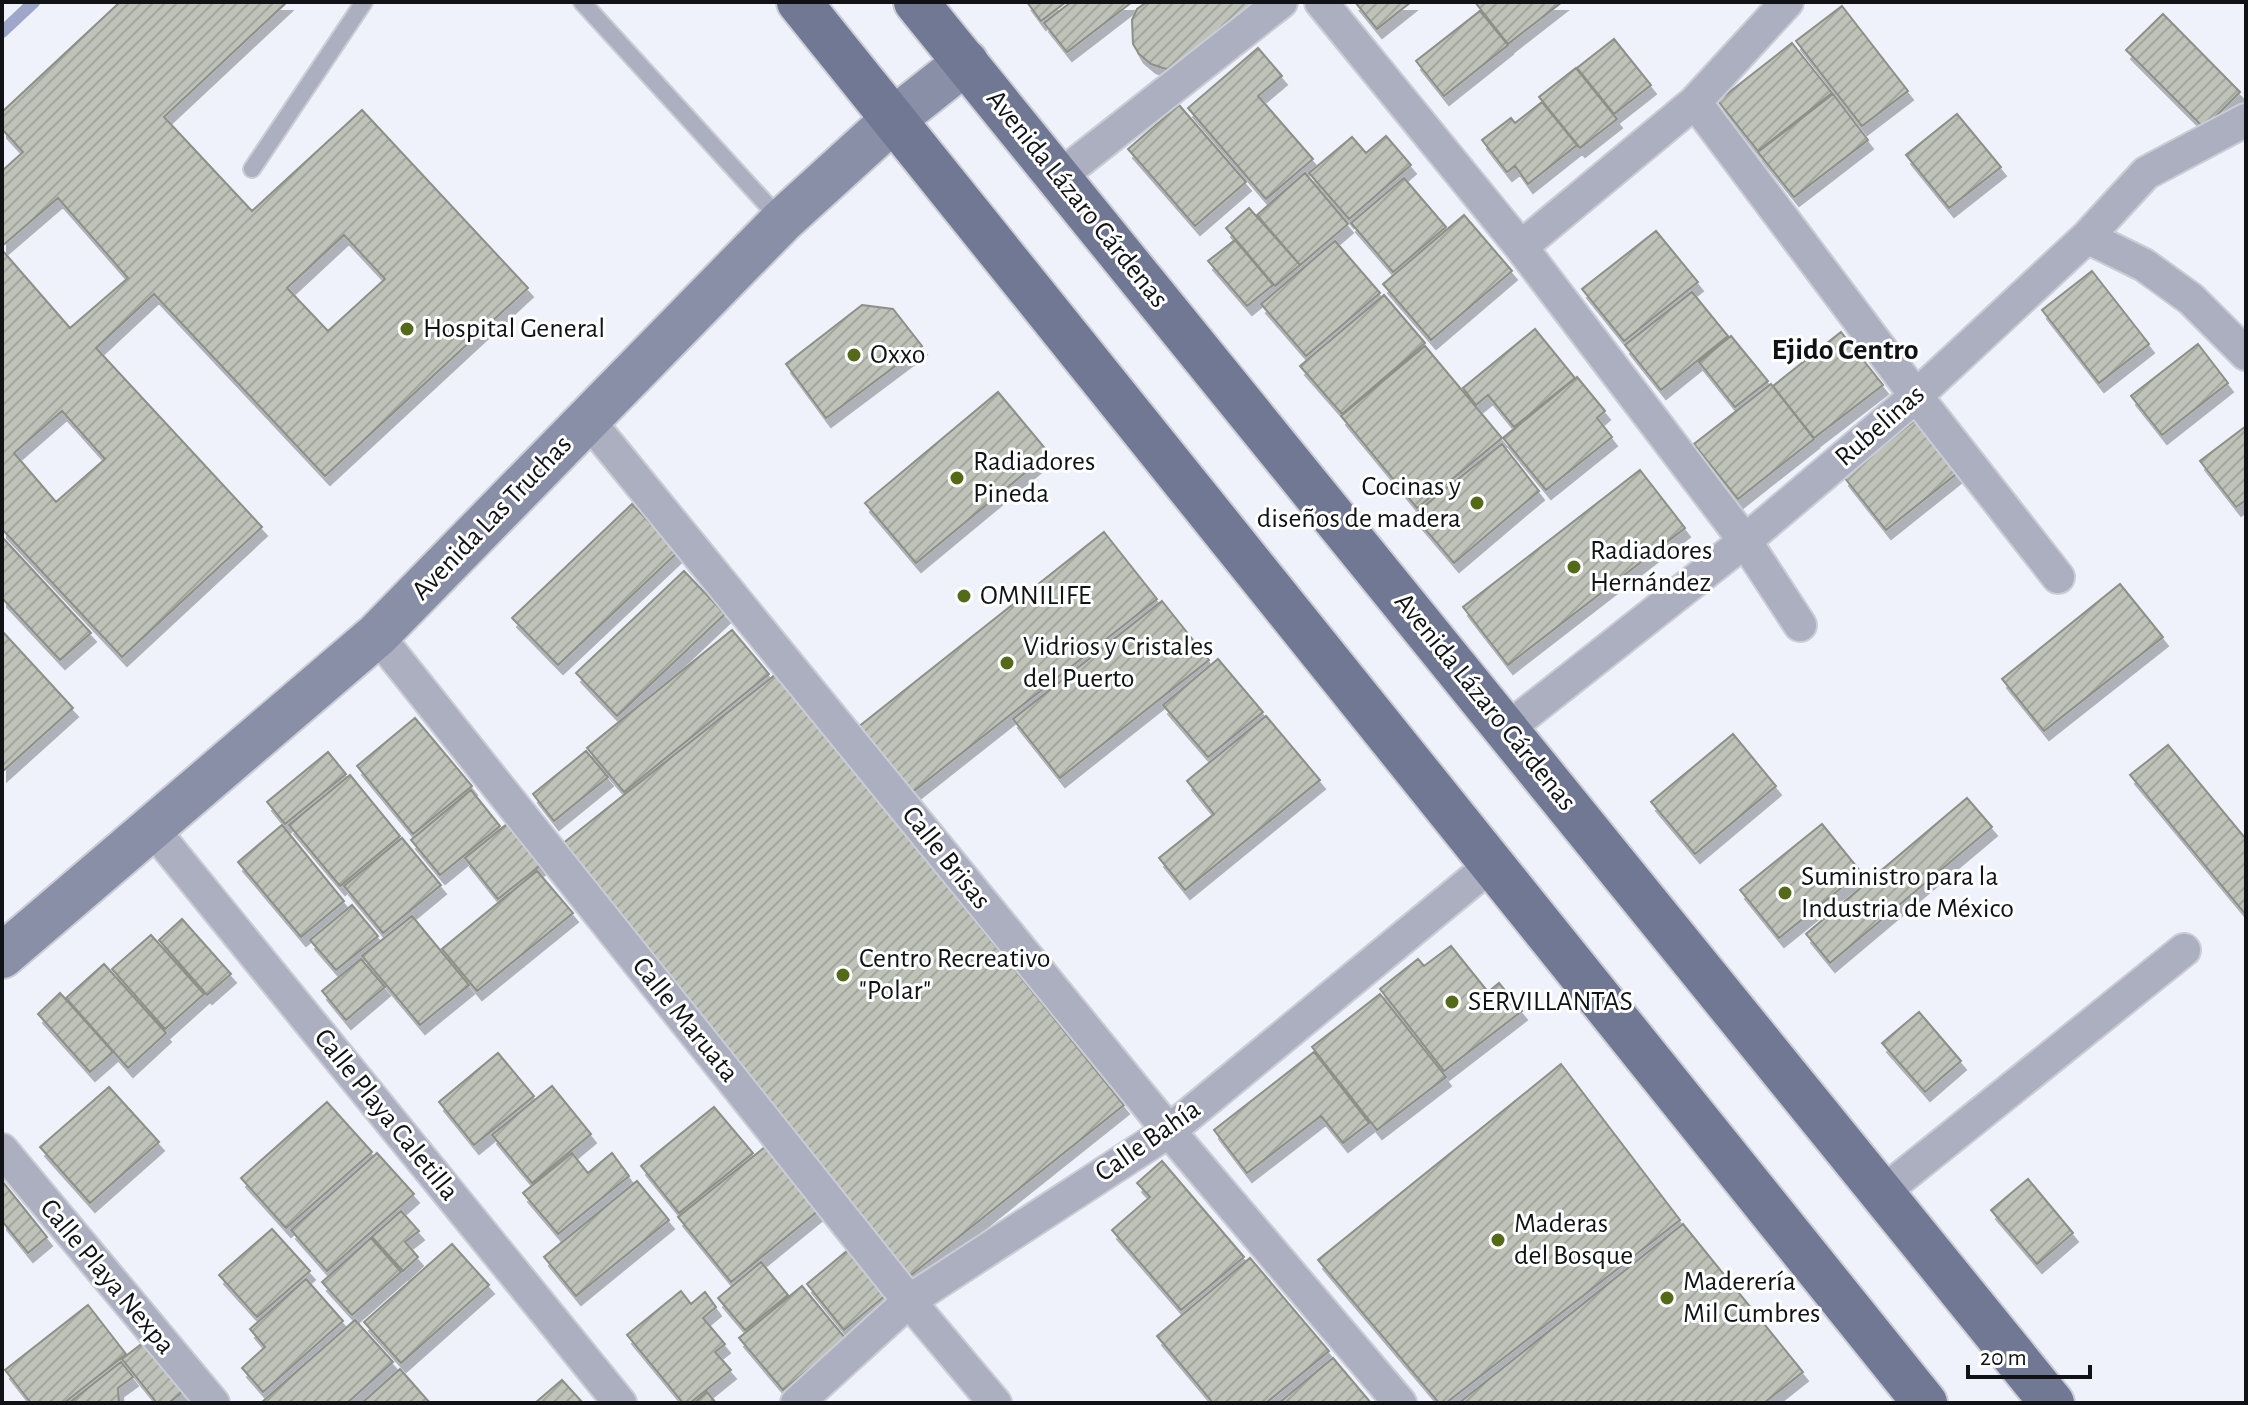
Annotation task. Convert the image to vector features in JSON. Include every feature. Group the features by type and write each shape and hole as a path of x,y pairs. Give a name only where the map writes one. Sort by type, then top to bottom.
{"main road":[{"path":"799,2 1925,1403"},
{"name":"Avenida Lázaro Cárdenas","path":"916,2 2052,1403"}],"street":[{"path":"1059,177 1281,2"},
{"path":"1321,2 1521,247 1745,541 1800,625"},
{"path":"1521,247 1695,102 1787,2"},
{"name":"Avenida Las Truchas","path":"2,956 377,635 782,221 894,119 966,62"},
{"path":"1695,102 1916,396 2058,577"},
{"name":"Rubelinas","path":"1507,729 1745,541 1916,396 2087,237 2146,173 2246,120"},
{"path":"2087,237 2144,265 2191,299 2246,354"},
{"name":"Calle Brisas","path":"588,420 1169,1131 1400,1403"},
{"name":"Calle Maruata","path":"377,635 909,1301 995,1403"},
{"name":"Calle Playa Caletilla","path":"151,827 620,1403"},
{"name":"Calle Bahía","path":"797,1403 909,1301 1169,1131 1491,865"},
{"path":"1882,1193 2184,950"},
{"name":"Calle Playa Nexpa","path":"2,1150 213,1403"}],"lane":[{"path":"252,169 364,2"},
{"path":"582,2 782,221"}],"building":[{"name":"Hospital General","path":"120,2 287,2 164,117 252,211 362,110 528,288 325,476 154,294 96,348 262,527 122,657 2,529 2,250 70,328 128,278 58,198 2,246 2,171 23,152 2,129 2,112","holes":["344,235 385,279 328,331 287,288","62,411 105,459 56,502 14,453"]},
{"path":"1027,2 1066,2 1041,21"},
{"path":"1071,2 1132,2 1067,52 1044,23"},
{"path":"1147,2 1255,2 1182,67 1166,69 1151,64 1133,44 1132,20 1137,9"},
{"path":"1355,2 1411,2 1377,29"},
{"path":"1475,2 1562,2 1508,44"},
{"path":"1842,6 1908,91 1862,126 1796,41"},
{"path":"1480,11 1508,45 1444,96 1416,61"},
{"path":"2163,14 2240,92 2204,128 2126,50"},
{"path":"1614,39 1651,85 1614,114 1577,68"},
{"path":"1792,43 1832,93 1758,151 1718,101"},
{"path":"1258,48 1282,76 1258,96 1313,159 1266,199 1188,108"},
{"path":"1576,68 1617,119 1580,148 1539,97"},
{"path":"1833,94 1868,140 1794,197 1758,152"},
{"path":"1542,102 1577,145 1528,184 1515,166 1507,172 1482,140 1511,118 1515,123"},
{"path":"1179,105 1246,182 1195,226 1128,149"},
{"path":"1957,114 2001,167 1949,208 1906,155"},
{"path":"1386,136 1411,165 1349,219 1309,173 1352,137 1366,153"},
{"path":"1305,173 1348,224 1300,265 1257,215"},
{"path":"1404,178 1446,227 1393,272 1351,223"},
{"path":"1249,208 1300,265 1275,286 1226,228"},
{"path":"1464,215 1512,271 1431,340 1383,284"},
{"path":"1656,231 1698,282 1624,341 1582,289"},
{"path":"1235,240 1273,285 1247,306 1208,261"},
{"path":"1335,241 1380,293 1306,356 1261,304"},
{"path":"2092,271 2149,344 2099,383 2042,310"},
{"path":"1692,292 1728,336 1661,390 1625,345"},
{"path":"1384,295 1425,343 1342,414 1300,366"},
{"name":"Oxxo","path":"862,305 893,309 922,346 826,418 786,364"},
{"path":"1535,329 1575,378 1514,427 1488,395 1476,405 1463,388"},
{"path":"1841,332 1883,385 1814,438 1773,386"},
{"path":"1731,336 1768,381 1735,407 1699,362"},
{"path":"2198,344 2228,383 2162,435 2131,396"},
{"path":"1425,346 1502,438 1417,508 1341,416"},
{"path":"1577,377 1605,411 1597,418 1612,437 1546,490 1503,438"},
{"path":"1771,384 1814,439 1738,499 1694,444"},
{"name":"Radiadores Pineda","path":"998,392 1049,453 916,563 865,503"},
{"path":"1918,418 1960,471 1886,530 1844,477"},
{"path":"2246,426 2246,500 2236,507 2200,461"},
{"name":"Cocinas y diseños de madera","path":"1502,444 1539,491 1454,563 1413,515"},
{"name":"Radiadores Hernández","path":"1640,470 1685,528 1508,665 1463,607"},
{"path":"632,504 678,552 558,665 512,618"},
{"name":"Vidrios y Cristales del Puerto","path":"1104,532 1157,599 910,794 857,728"},
{"path":"2,537 91,633 60,660 2,598"},
{"path":"684,571 725,614 617,716 576,673"},
{"path":"2120,584 2163,637 2044,731 2002,679"},
{"path":"1162,601 1209,660 1060,778 1013,719"},
{"path":"732,630 769,674 624,792 587,748"},
{"path":"2,631 73,708 2,772"},
{"path":"1218,659 1263,712 1208,757 1163,705"},
{"name":"Centro Recreativo \"Polar\"","path":"776,674 1124,1105 910,1276 561,845"},
{"path":"1266,716 1320,780 1185,890 1159,858 1214,814 1187,781"},
{"path":"415,718 472,786 413,834 357,766"},
{"path":"1733,734 1776,786 1695,854 1651,802"},
{"path":"2168,745 2246,839 2246,915 2130,775"},
{"path":"586,751 608,777 554,821 533,794"},
{"path":"328,752 346,774 285,824 267,802"},
{"path":"350,775 400,836 340,886 289,825"},
{"path":"471,790 500,826 440,875 411,840"},
{"path":"1967,798 1992,827 1830,963 1806,934"},
{"path":"507,824 541,865 498,899 465,858"},
{"path":"1822,824 1861,872 1779,938 1740,890"},
{"path":"282,825 344,901 301,937 238,862"},
{"path":"402,838 441,885 383,933 344,886"},
{"path":"537,871 573,913 477,991 442,949"},
{"path":"352,905 378,936 336,970 310,940"},
{"path":"412,916 469,985 420,1025 362,956"},
{"path":"182,919 231,974 207,995 159,940"},
{"path":"151,935 204,994 165,1029 112,969"},
{"name":"SERVILLANTAS","path":"1451,946 1488,992 1499,983 1522,1011 1444,1071 1380,989 1418,959 1424,966"},
{"path":"361,959 385,987 346,1020 322,991"},
{"path":"104,964 166,1033 128,1068 66,998"},
{"path":"60,993 113,1052 90,1072 38,1014"},
{"path":"1380,994 1446,1077 1377,1130 1312,1047"},
{"path":"1919,1012 1961,1061 1925,1092 1882,1043"},
{"path":"1314,1052 1369,1123 1343,1143 1321,1116 1247,1173 1214,1130"},
{"path":"498,1053 534,1096 474,1145 439,1102"},
{"name":"Maderas del Bosque","path":"1561,1064 1680,1220 1446,1403 1439,1403 1318,1260"},
{"path":"552,1086 591,1134 532,1183 492,1135"},
{"path":"109,1087 159,1142 90,1203 40,1147"},
{"path":"327,1102 372,1152 286,1228 241,1178"},
{"path":"714,1107 753,1153 679,1213 641,1166"},
{"path":"765,1147 818,1211 731,1282 678,1217"},
{"path":"377,1153 414,1194 327,1271 291,1230"},
{"path":"572,1153 588,1173 612,1153 629,1176 558,1234 523,1193"},
{"path":"1162,1161 1244,1257 1181,1310 1112,1230 1150,1197 1137,1183"},
{"path":"2028,1179 2073,1233 2037,1264 1991,1210"},
{"path":"2,1181 47,1237 28,1253 2,1221"},
{"path":"637,1181 669,1220 576,1296 544,1257"},
{"path":"401,1211 419,1231 405,1242 418,1257 403,1271 372,1237"},
{"name":"Maderería Mil Cumbres","path":"1683,1224 1803,1372 1764,1403 1459,1403"},
{"path":"272,1229 310,1271 257,1317 219,1275"},
{"path":"371,1238 401,1272 352,1315 322,1282"},
{"path":"452,1244 489,1285 401,1363 364,1322"},
{"path":"848,1250 886,1295 844,1330 807,1284"},
{"path":"1250,1258 1329,1351 1266,1403 1213,1403 1157,1336"},
{"path":"761,1262 788,1295 745,1330 718,1298"},
{"path":"306,1279 343,1321 263,1392 242,1368 265,1347 250,1329"},
{"path":"802,1286 846,1339 783,1390 739,1338"},
{"path":"681,1291 691,1304 705,1292 716,1307 703,1318 725,1344 715,1352 731,1370 690,1403 683,1403 627,1335"},
{"path":"88,1305 126,1354 64,1403 31,1403 5,1370"},
{"path":"355,1320 393,1362 347,1403 261,1403"},
{"path":"148,1339 187,1388 169,1403 157,1403 122,1359"},
{"path":"1333,1358 1371,1403 1279,1403"},
{"path":"121,1362 133,1377 118,1388 119,1403 69,1403"},
{"path":"400,1369 430,1403 362,1403"},
{"path":"562,1380 583,1403 535,1403"},
{"path":"707,1392 716,1403 694,1403"}],"waterway":[{"path":"2,32 34,2"}],"place":[{"name":"Hospital General","path":"407,329"},
{"name":"Oxxo","path":"854,355"},
{"name":"Radiadores Pineda","path":"957,478"},
{"name":"Cocinas y diseños de madera","path":"1477,503"},
{"name":"Radiadores Hernández","path":"1574,567"},
{"name":"OMNILIFE","path":"964,596"},
{"name":"Vidrios y Cristales del Puerto","path":"1007,663"},
{"name":"Suministro para la Industria de México","path":"1785,893"},
{"name":"Centro Recreativo \"Polar\"","path":"843,975"},
{"name":"SERVILLANTAS","path":"1452,1002"},
{"name":"Maderas del Bosque","path":"1498,1240"},
{"name":"Maderería Mil Cumbres","path":"1667,1298"}],"district":[{"name":"Ejido Centro","path":"1845,350"}]}
